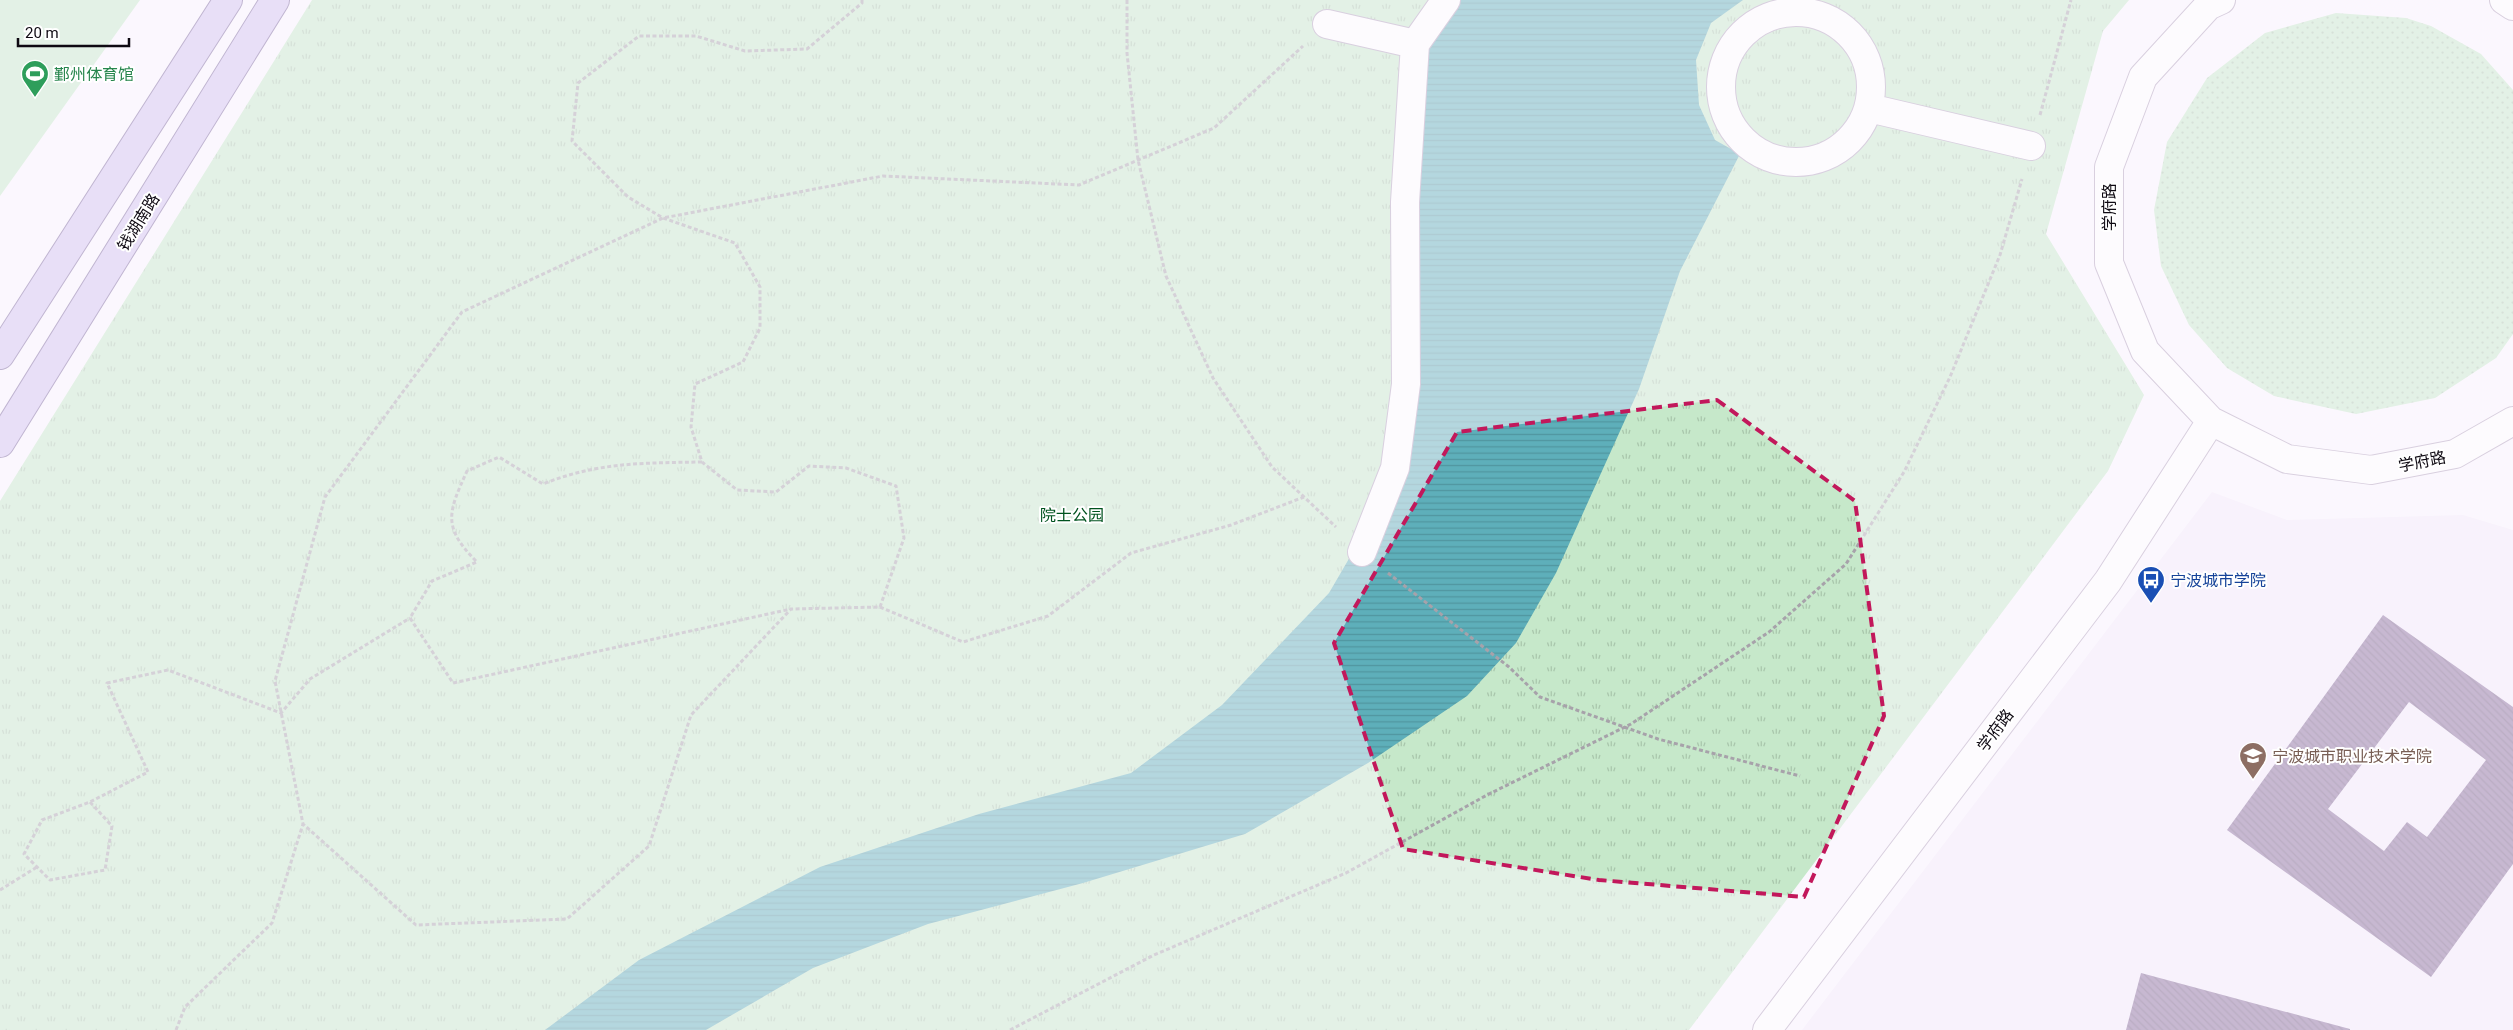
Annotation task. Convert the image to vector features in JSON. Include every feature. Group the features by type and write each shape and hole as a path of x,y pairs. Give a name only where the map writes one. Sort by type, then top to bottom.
{"main road":[{"path":"0,355 228,0"},
{"name":"钱湖南路","path":"0,443 275,0"}],"street":[{"path":"1370,559 1395,468 1406,384 1405,202 1414,44 1446,0"},
{"name":"学府路","path":"2221,0 2208,6 2143,77 2109,167 2110,262 2145,351 2211,421 2287,458 2372,470 2454,454 2513,421"},
{"path":"2504,0 2513,6"},
{"path":"1806,12 1831,20 1851,36 1866,57 1872,82 1869,108 1859,129 1843,146 1822,158 1798,162 1774,159 1753,148 1736,132 1725,110 1721,87 1725,63 1737,41 1756,24 1780,14 1806,12"},
{"path":"1327,24 1414,44"},
{"path":"1869,108 2031,146"},
{"name":"学府路","path":"1767,1030 2108,581 2211,421"}],"path":[{"path":"862,0 862,3 807,49 745,51 696,36 639,36 578,82 572,141 628,197 663,218 735,243 760,286 760,328 743,362 695,384 691,427 702,462 737,490 776,492 809,466 846,468 896,486 904,538 880,607"},
{"path":"1127,0 1127,53 1138,160 1166,276 1213,378 1272,466 1370,559 1509,667 1540,697 1658,739 1800,776"},
{"path":"1010,1030 1154,955 1346,873 1487,795 1624,727 1769,632 1846,564 1904,472 1950,378 2000,255 2071,0"},
{"path":"176,1030 185,1007 272,923 303,824 275,681 325,497 462,312 663,218 882,176 1079,184 1214,128 1327,24"},
{"path":"281,713 310,678 410,618 432,581 478,562 462,546 451,527 453,501 467,471 499,457 543,484 571,473 617,464 702,462"},
{"path":"410,618 453,683 791,609 880,607 963,642 1048,616 1131,553 1231,525 1304,497"},
{"path":"303,824 416,926 567,919 649,846 691,715 791,609"},
{"path":"90,802 112,826 105,870 50,880 24,854 42,820 90,802 148,772 107,683 168,670 281,713"},
{"path":"0,890 37,866"}],"highlighted area":[{"path":"1717,400 1855,501 1884,716 1804,897 1599,880 1403,849 1334,643 1457,432"}],"shaded area":[{"name":"宁波城市职业技术学院","path":"2212,492 2287,520 2463,515 2513,530 2513,1030 1802,1030"}],"green space":[{"name":"鄞州体育馆","path":"0,0 140,0 0,196"},
{"name":"院士公园","path":"312,0 2129,0 2103,31 2046,234 2144,395 2108,471 1689,1030 0,1030 0,501"},
{"path":"2336,13 2406,18 2431,26 2481,54 2513,90 2513,334 2496,358 2435,398 2356,414 2274,396 2227,368 2189,325 2161,266 2154,210 2167,142 2207,78 2265,33"}],"water":[{"path":"1443,0 1743,0 1711,23 1696,60 1699,105 1715,140 1740,154 1680,271 1639,389 1556,573 1516,643 1467,696 1368,763 1245,834 1083,883 928,924 813,968 706,1030 545,1030 639,960 820,867 979,814 1131,773 1222,705 1329,593 1382,502 1400,433 1410,99"}],"building":[{"path":"2383,615 2513,707 2513,864 2431,977 2227,830","holes":["2409,702 2486,760 2427,837 2407,822 2384,851 2328,809"]},
{"path":"2141,973 2350,1029 2350,1030 2126,1030"}],"place":[{"name":"鄞州体育馆","path":"35,98"},
{"name":"宁波城市学院","path":"2151,604"},
{"name":"宁波城市职业技术学院","path":"2253,780"}]}
